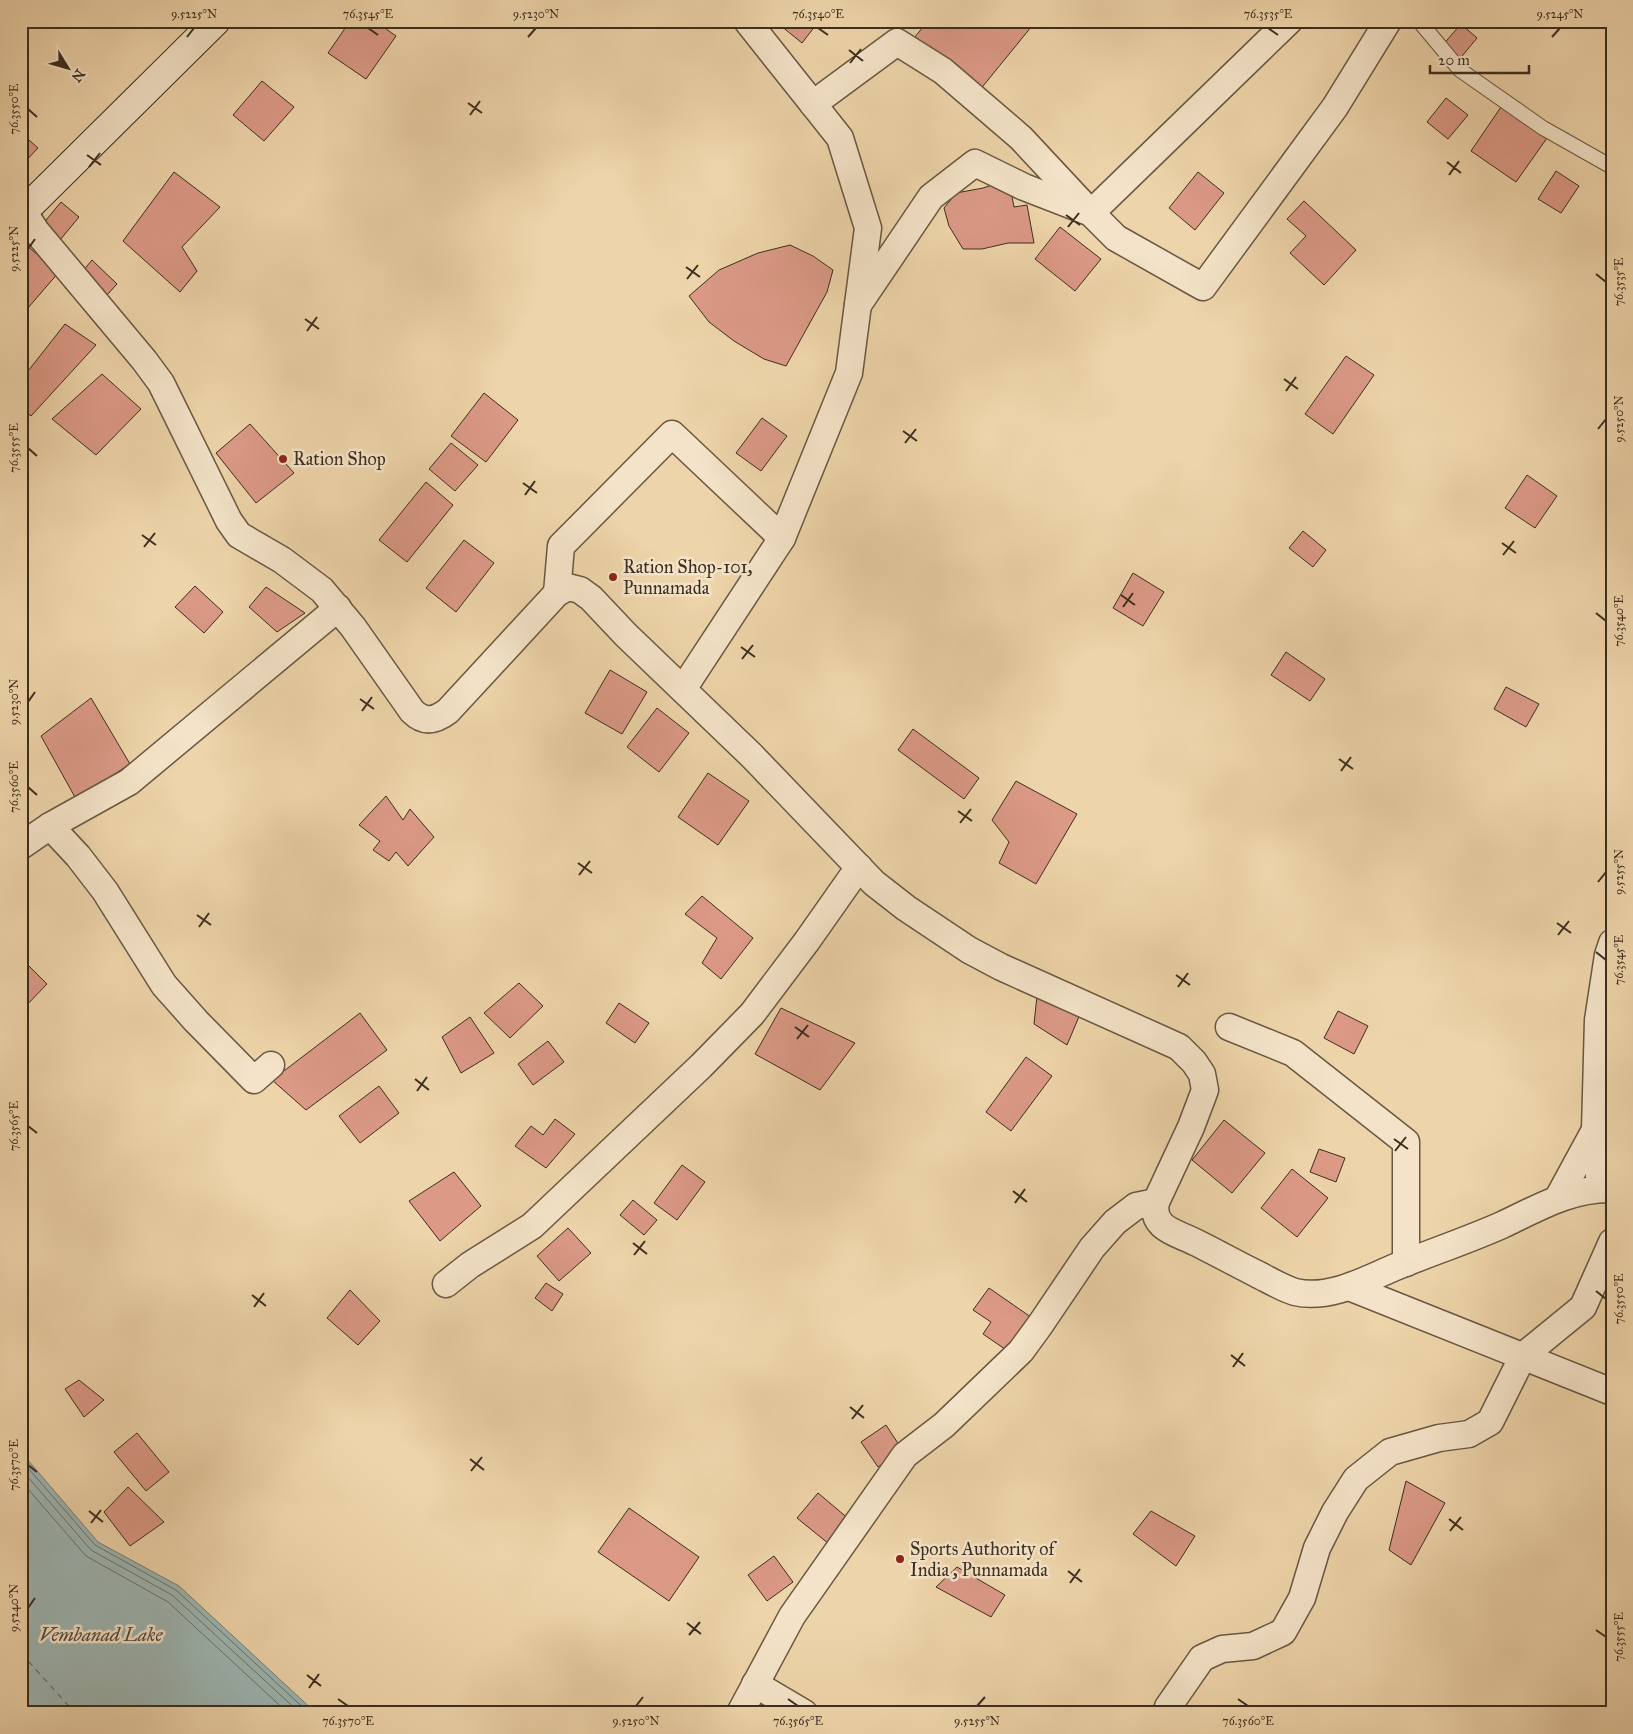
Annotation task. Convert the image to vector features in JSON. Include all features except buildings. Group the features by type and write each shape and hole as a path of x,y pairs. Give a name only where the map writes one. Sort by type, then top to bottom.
{"main road":[{"path":"22,212 216,21"}],"street":[{"path":"683,689 782,538 849,373 868,228 840,138 747,21"},
{"path":"1091,213 1289,21"},
{"path":"813,104 897,42 943,71 1021,138 1116,238 1203,287 1335,107 1388,21"},
{"path":"858,305 932,197 975,164 1024,187 1091,213"},
{"path":"22,212 36,232 144,360 161,383 229,521 239,535 302,574 322,590 338,608 412,711 423,719 428,720 442,716 557,593 568,587 580,590 591,598 626,635 752,756 874,883 906,908 969,950 1001,967 1179,1047 1194,1062 1202,1074 1205,1090 1191,1127 1156,1202 1154,1210 1156,1217 1169,1230 1276,1284 1295,1292 1308,1293 1349,1287 1406,1262 1501,1225 1558,1198 1577,1192 1606,1188 1595,1130 1598,1020 1608,955 1612,943"},
{"path":"557,593 561,546 672,434 782,538"},
{"path":"21,846 50,826 129,782 338,608"},
{"path":"50,826 78,856 105,891 164,985 196,1021 254,1080 271,1065"},
{"path":"446,1284 470,1265 532,1226 701,1066 752,1014 807,941 859,867"},
{"path":"1229,1027 1292,1053 1406,1142 1406,1262"},
{"path":"1558,1198 1595,1130"},
{"path":"740,1713 792,1616 905,1455 944,1424 1021,1351 1092,1248 1116,1222 1136,1206 1156,1202"},
{"path":"1166,1713 1168,1707 1202,1658 1222,1649 1253,1646 1283,1632 1302,1598 1317,1548 1335,1512 1356,1479 1390,1452 1439,1438 1469,1434 1490,1422 1523,1356 1583,1307 1612,1242"},
{"path":"1349,1287 1612,1392"},
{"path":"755,1684 804,1713"}],"lane":[{"path":"1419,21 1460,70 1543,128 1612,168"}],"water":[{"name":"Vembanad Lake","path":"21,1452 98,1542 179,1586 316,1713 21,1713"}],"ferry route":[{"path":"21,1653 75,1713"}],"place":[{"name":"Ration Shop","path":"283,459"},
{"name":"Ration Shop-101, Punnamada","path":"613,577"},
{"name":"Sports Authority of India , Punnamada","path":"900,1559"}]}
